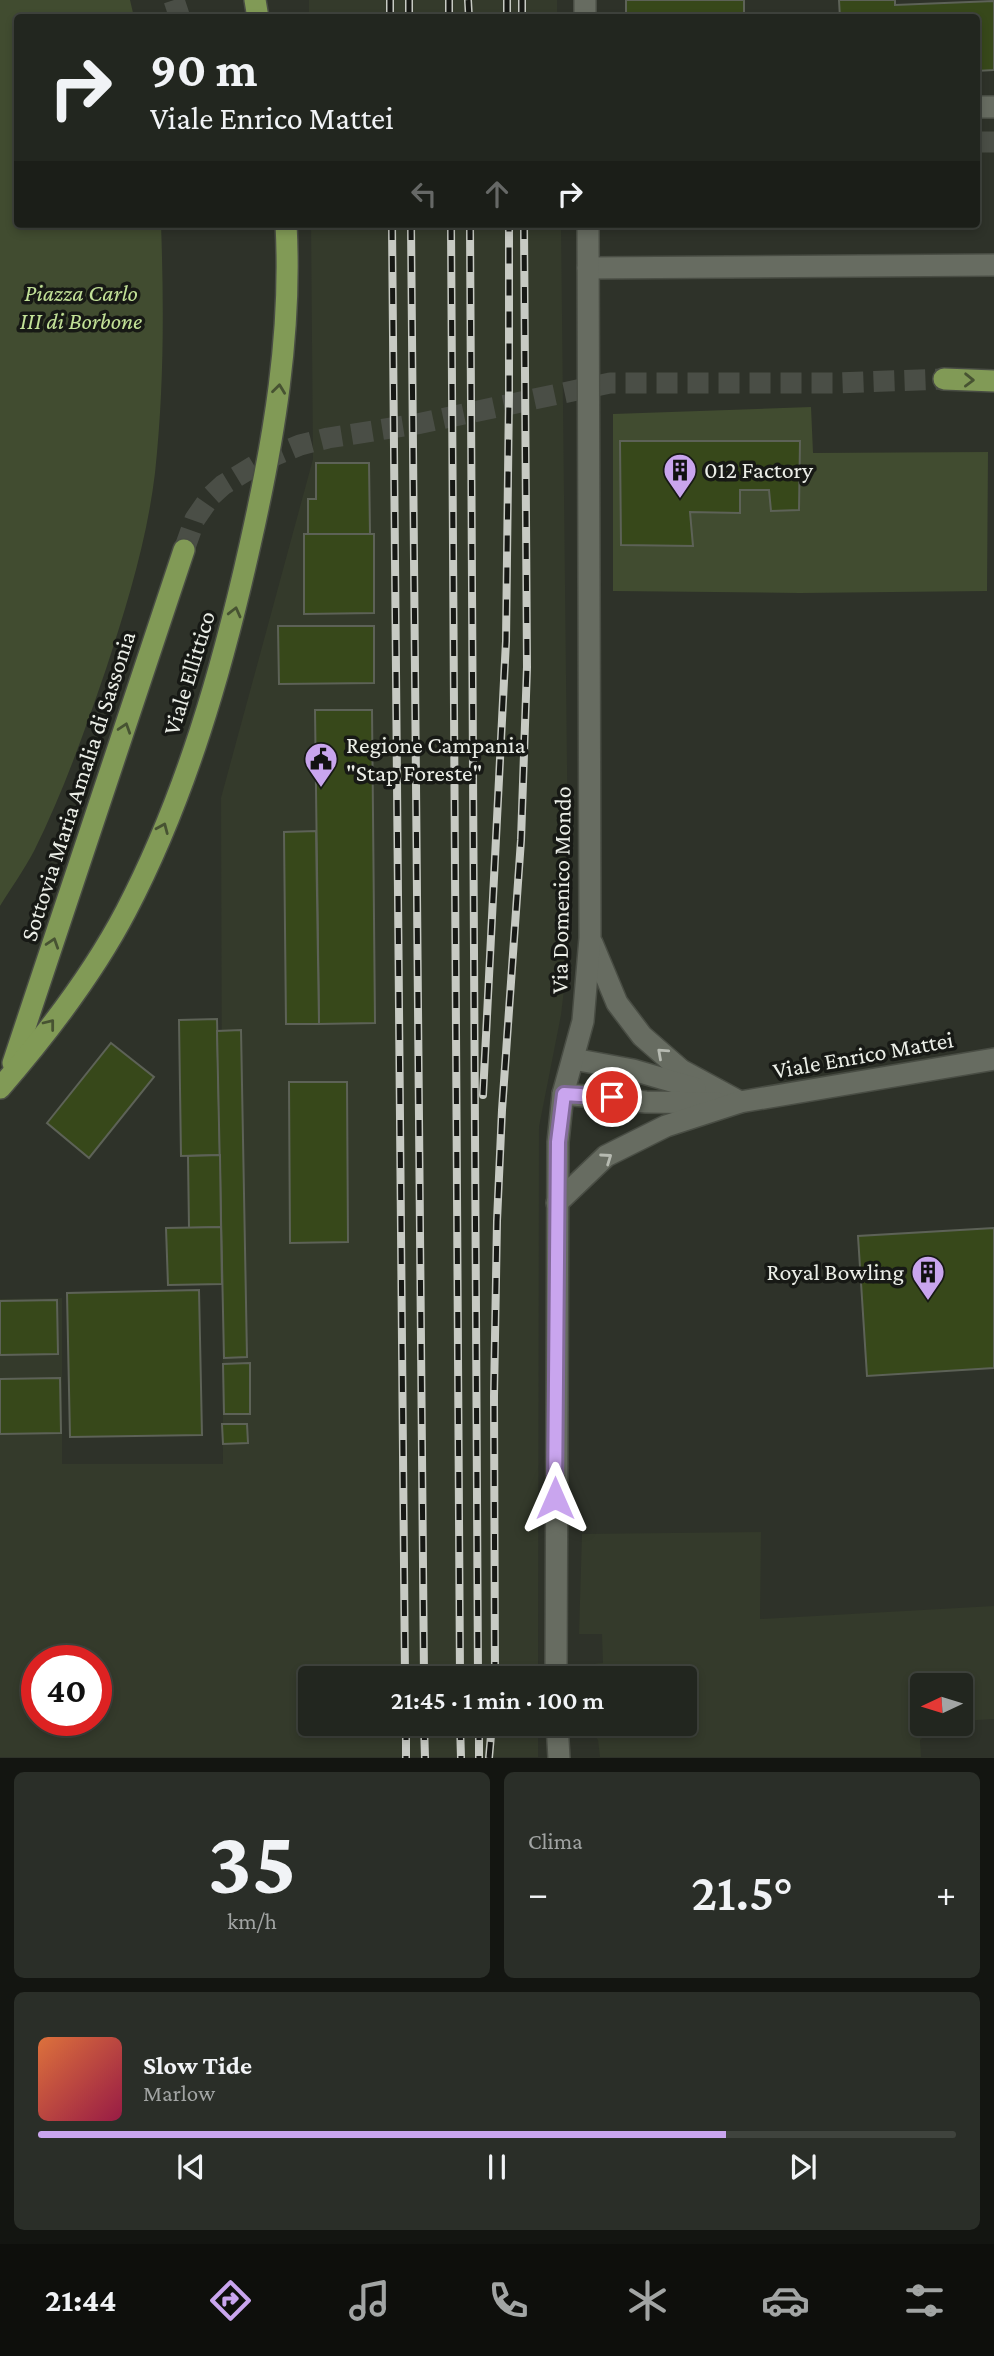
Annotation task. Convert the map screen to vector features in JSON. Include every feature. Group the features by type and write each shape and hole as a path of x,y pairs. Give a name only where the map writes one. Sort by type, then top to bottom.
{"main road":[{"name":"Viale Ellittico","path":"4,1083 94,965 127,910 165,824 202,724 223,657 242,580 274,425 285,329 286,228"},
{"path":"944,379 994,381"},
{"name":"Sottovia Maria Amalia di Sassonia","path":"4,1083 184,550"}],"street":[{"name":"Via Domenico Mondo","path":"556,1666 558,1142 564,1094 583,1021 590,938 587,228"},
{"path":"588,268 994,265"},
{"path":"590,938 617,1003 642,1036 681,1070 740,1102"},
{"name":"Viale Enrico Mattei","path":"573,1059 633,1070 740,1102"},
{"name":"Viale Enrico Mattei","path":"557,1203 606,1156 666,1126 740,1102 994,1059"},
{"name":"Viale Enrico Mattei","path":"564,1094 646,1101 740,1102"},
{"path":"558,1736 559,1758"}],"shaded area":[{"path":"309,0 557,0 557,14 309,14"},
{"path":"311,228 561,228 569,946 561,1015 539,1127 538,1666 298,1666 298,1736 538,1736 538,1757 0,1757 0,1299 62,1298 62,1464 223,1464 221,798 313,459"},
{"path":"761,1532 760,1619 994,1606 994,1719 973,1720 973,1673 910,1673 910,1736 924,1736 920,1740 921,1757 600,1757 595,1736 697,1736 697,1666 585,1666 603,1663 602,1634 579,1634 582,1534"}],"green space":[{"name":"Piazza Carlo III di Borbone","path":"0,0 130,0 133,14 14,14 14,228 161,228 163,318 162,380 155,473 142,548 129,597 64,784 34,851 0,906"},
{"path":"811,407 813,453 988,452 987,591 613,591 613,414"}],"building":[{"path":"626,0 744,0 744,14 626,14"},
{"path":"839,0 895,0 895,5 994,1 994,70 980,71 980,14 840,14"},
{"name":"012 Factory","path":"620,441 800,441 799,510 771,511 769,490 740,490 740,513 690,512 693,546 621,545"},
{"path":"316,463 369,463 370,534 308,534 308,499 316,499"},
{"path":"304,534 374,534 374,613 304,614"},
{"path":"278,626 374,626 374,683 279,684"},
{"path":"315,710 372,710 375,1023 319,1024"},
{"path":"316,831 319,1024 286,1024 284,832"},
{"path":"217,1019 220,1155 181,1156 179,1020"},
{"path":"241,1030 247,1357 224,1358 217,1031"},
{"path":"111,1043 154,1077 89,1158 47,1123"},
{"path":"289,1082 347,1082 348,1242 290,1243"},
{"path":"220,1155 221,1227 189,1228 188,1156"},
{"path":"221,1227 222,1284 168,1285 166,1228"},
{"name":"Royal Bowling","path":"994,1228 994,1368 867,1376 858,1236"},
{"path":"199,1290 202,1435 70,1437 67,1293"},
{"path":"57,1300 58,1354 0,1355 0,1301"},
{"path":"250,1363 250,1414 224,1414 223,1364"},
{"path":"60,1378 61,1433 0,1434 0,1379"},
{"path":"222,1424 247,1424 248,1443 223,1444"}],"tunnel":[{"path":"174,0 179,14"},
{"path":"980,142 994,142"},
{"path":"184,550 195,519 211,496 223,485 264,460 300,445 328,438 417,424 610,383 836,383 944,379"}],"railway":[{"path":"390,0 390,14"},
{"path":"409,0 409,14"},
{"path":"449,0 449,14"},
{"path":"468,0 469,14"},
{"path":"507,0 507,14"},
{"path":"522,0 522,14"},
{"path":"392,228 405,1666"},
{"path":"411,228 424,1666"},
{"path":"451,228 460,1666"},
{"path":"470,228 478,1666"},
{"path":"483,1095 506,641 509,228"},
{"path":"495,1666 494,1396 497,1221 521,840 527,667 524,228"},
{"path":"406,1736 406,1758"},
{"path":"424,1736 425,1758"},
{"path":"460,1736 461,1758"},
{"path":"479,1736 479,1758"},
{"path":"489,1758 491,1736"}],"place":[{"name":"012 Factory","path":"680,500"},
{"name":"Regione Campania \"Stap Foreste\"","path":"321,789"},
{"name":"Royal Bowling","path":"928,1302"}],"route":[{"path":"555,1498 558,1142 564,1094 612,1097"}]}
